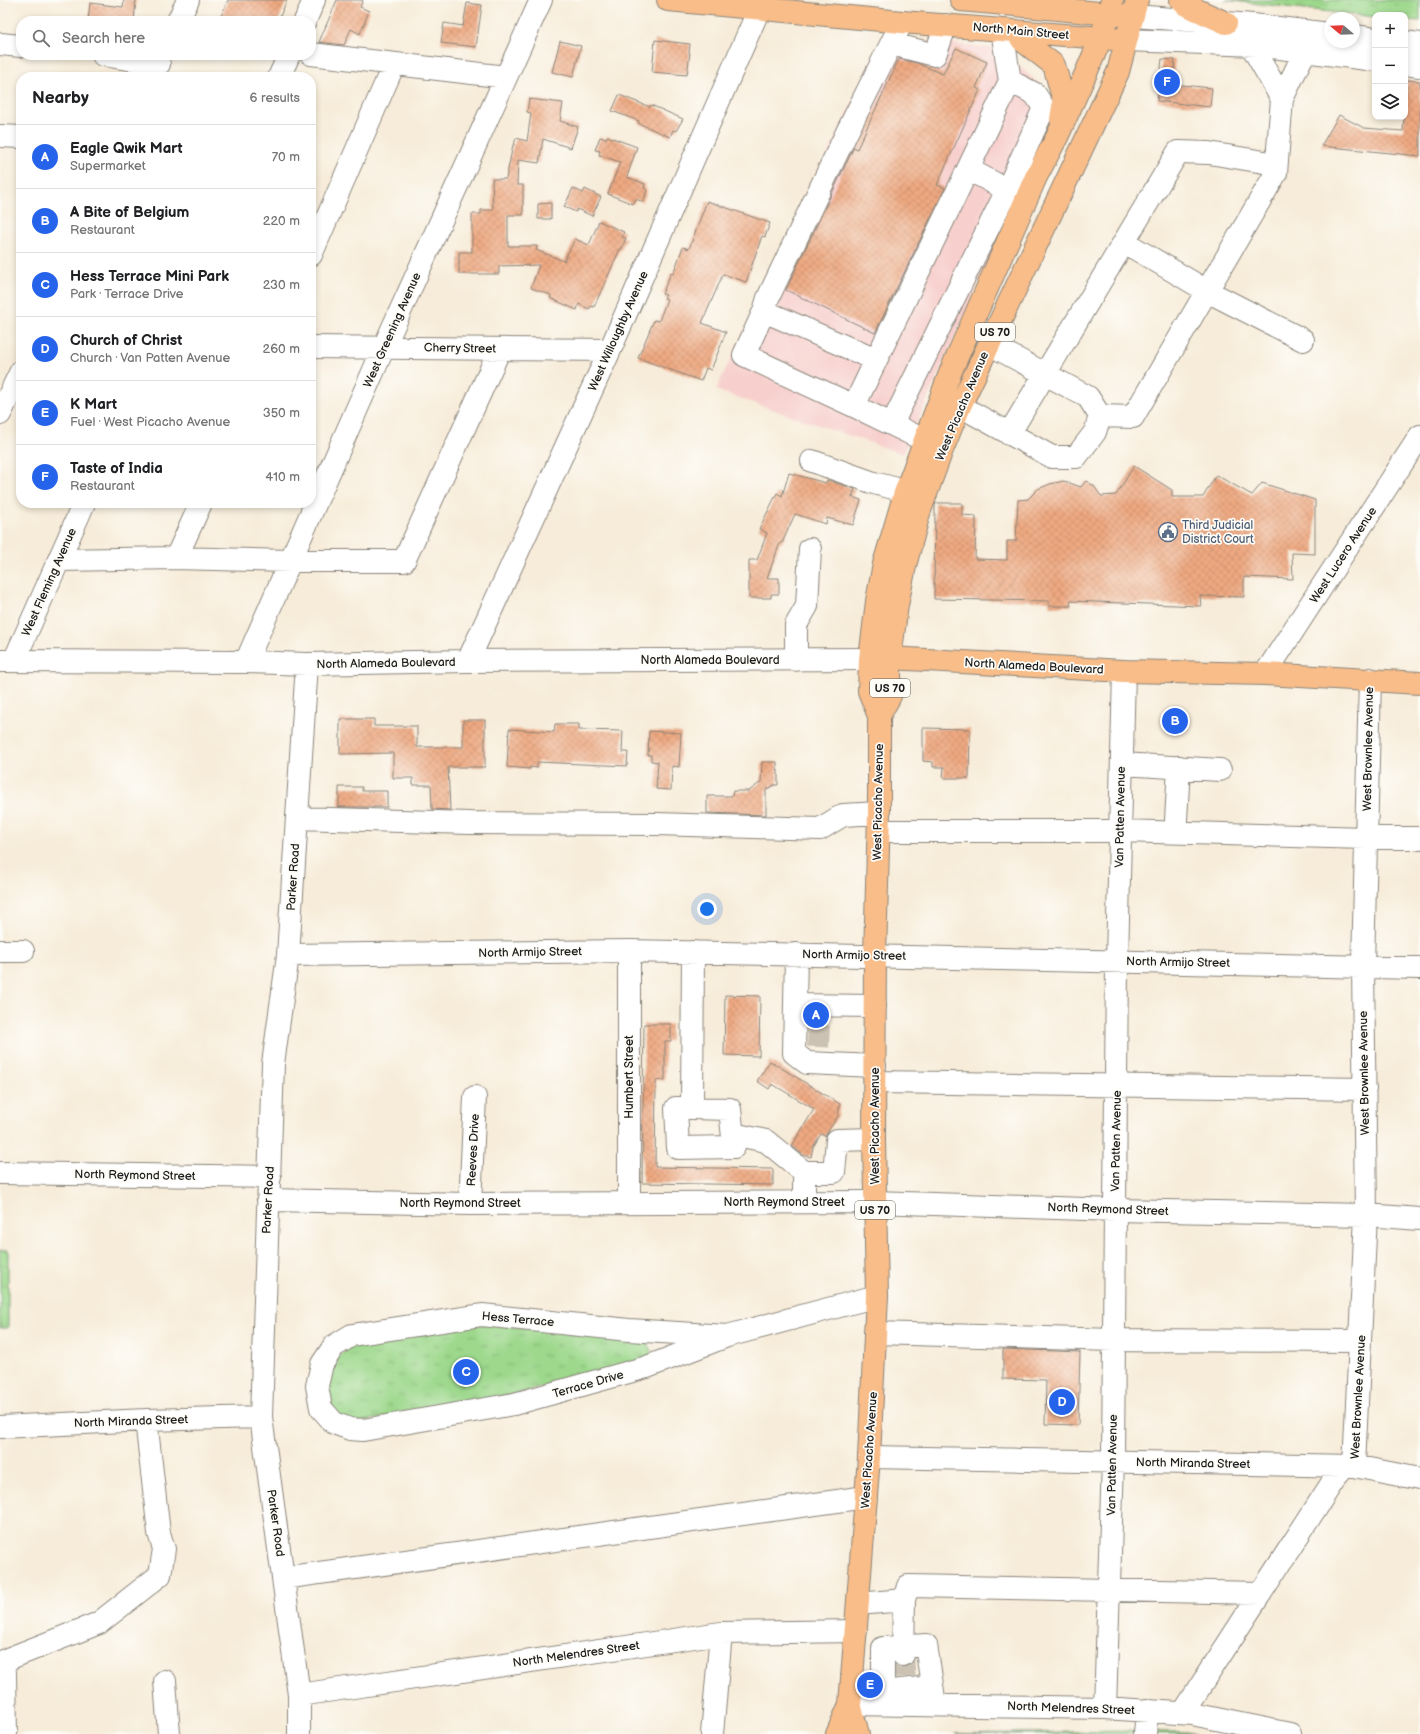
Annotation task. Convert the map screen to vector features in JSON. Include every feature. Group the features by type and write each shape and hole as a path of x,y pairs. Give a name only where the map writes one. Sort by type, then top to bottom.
{"main road":[{"name":"North Main Street","path":"668,0 761,5 902,22 1126,40"},
{"name":"North Main Street","path":"961,0 1135,8"},
{"path":"1181,0 1186,5 1226,23"},
{"name":"West Picacho Avenue","path":"837,1734 850,1704 869,1457 877,1296 874,1202 874,1139 875,956 879,822 879,716 890,696 880,659 877,601 884,564 905,491 950,373 1027,199 1057,137 1101,38 1110,7"},
{"name":"West Picacho Avenue","path":"880,659 898,598 919,513 942,450 960,406 1118,72 1135,8"},
{"path":"1009,30 1054,65 1064,101 1057,137"},
{"name":"North Alameda Boulevard","path":"880,659 1124,671 1265,674 1420,683"},
{"name":"West Picacho Avenue","path":"850,1704 858,1734"}],"street":[{"path":"180,16 188,0"},
{"path":"307,16 314,0"},
{"name":"West Greening Avenue","path":"316,503 384,347 541,0"},
{"name":"West Willoughby Avenue","path":"468,661 610,350 761,5"},
{"name":"North Main Street","path":"1135,8 1226,23 1324,33"},
{"path":"902,22 840,146 768,298 764,311 744,355 924,440"},
{"path":"892,44 935,55 946,25"},
{"path":"854,406 1010,81 1009,30"},
{"path":"1360,37 1372,39"},
{"name":"North Main Street","path":"1126,40 1251,45 1372,60"},
{"path":"1408,42 1420,44"},
{"path":"0,44 16,46"},
{"path":"1251,45 1282,99"},
{"path":"1100,416 1133,417 1276,173 1282,99 1305,51"},
{"path":"316,55 506,77"},
{"path":"130,60 158,65"},
{"path":"281,72 287,60"},
{"path":"316,243 394,64"},
{"path":"1408,64 1420,66"},
{"path":"892,424 1007,190 1044,108 1035,94 1010,81"},
{"path":"0,136 16,137"},
{"path":"1009,434 1178,152 1209,153 1276,164"},
{"path":"968,169 1027,199"},
{"path":"1124,242 1207,291 1303,340"},
{"path":"764,311 876,360"},
{"path":"960,406 1052,457 1076,456 1095,432 1100,416 1088,397 989,344"},
{"name":"Cherry Street","path":"316,347 610,350"},
{"path":"59,560 176,558 291,561 404,560 500,348"},
{"path":"0,414 16,381"},
{"name":"West Lucero Avenue","path":"1265,674 1420,436"},
{"path":"812,461 905,491"},
{"name":"West Fleming Avenue","path":"7,661 59,560 82,508"},
{"path":"176,558 199,508"},
{"name":"West Greening Avenue","path":"246,662 314,508"},
{"path":"796,660 796,625 807,606 810,549"},
{"name":"North Alameda Boulevard","path":"7,661 246,662 307,664 468,661 880,659"},
{"name":"Parker Road","path":"299,1734 298,1695 262,1417 273,1064 288,955 307,664"},
{"name":"Van Patten Avenue","path":"1105,1708 1113,1461 1117,961 1124,671"},
{"name":"West Brownlee Avenue","path":"1349,1466 1360,1341 1366,1215 1363,966 1370,679"},
{"path":"1122,764 1220,770"},
{"path":"1176,820 1179,767"},
{"path":"297,818 470,823 657,824 820,829 843,815 879,822 1120,831 1366,838 1420,838"},
{"path":"0,951 23,951"},
{"name":"North Armijo Street","path":"288,955 629,951 1420,968"},
{"name":"Humbert Street","path":"629,951 629,1202"},
{"path":"692,1108 693,952"},
{"path":"796,954 794,1054 807,1063 818,1055 875,1074 1116,1086 1365,1089"},
{"path":"795,1005 819,1013 875,1006"},
{"name":"Reeves Drive","path":"470,1204 475,1096"},
{"path":"676,1108 692,1108 730,1109 734,1147 678,1148 676,1108"},
{"path":"733,1134 766,1141 804,1172 834,1172 837,1140 874,1139"},
{"path":"804,1172 804,1202"},
{"name":"North Reymond Street","path":"0,1173 270,1177"},
{"name":"North Reymond Street","path":"268,1200 470,1204 629,1202 874,1202 1115,1210 1366,1215 1420,1219"},
{"name":"Terrace Drive","path":"317,1386 321,1408 334,1423 350,1429 362,1430 514,1404 647,1367 727,1336 877,1296"},
{"name":"Hess Terrace","path":"317,1386 322,1364 334,1346 352,1335 482,1315 629,1330 727,1336"},
{"path":"875,1333 1114,1340 1360,1341"},
{"name":"North Miranda Street","path":"0,1427 146,1420 262,1417"},
{"path":"6,1734 2,1668 99,1623 160,1575 164,1549 159,1533 146,1420"},
{"name":"North Miranda Street","path":"869,1457 1349,1466 1420,1480"},
{"path":"1183,1713 1261,1593 1349,1466"},
{"path":"283,1578 866,1497"},
{"path":"903,1651 904,1600 908,1586 1261,1593"},
{"path":"858,1604 904,1600"},
{"name":"North Melendres Street","path":"298,1695 721,1633 856,1631"},
{"path":"712,1734 721,1633"},
{"path":"906,1692 891,1691 883,1688 883,1648 903,1651 926,1645 933,1696"},
{"path":"853,1666 883,1664"},
{"path":"164,1681 169,1734"},
{"name":"North Melendres Street","path":"850,1704 906,1692 933,1696 1183,1713 1290,1734"},
{"path":"1145,1734 1148,1710"}],"shaded area":[{"path":"883,38 997,48 1029,75 1050,96 1053,115 903,454 716,390"}],"green space":[{"path":"1225,0 1420,0 1420,21 1408,20 1408,12 1372,12 1372,17 1360,15 1360,12 1331,12"},
{"path":"0,1250 8,1250 8,1328 0,1328"},
{"path":"484,1324 632,1339 648,1343 652,1351 647,1360 520,1393 353,1423 338,1416 326,1396 331,1363 354,1344"},
{"path":"1125,1731 1187,1732 1195,1734 955,1734"}],"building":[{"path":"124,0 136,0 134,16 89,16 90,3 123,7"},
{"path":"228,0 287,0 280,16 221,16"},
{"path":"337,0 363,0 360,7 369,11 360,34 351,29 344,45 319,42"},
{"path":"467,3 482,5 476,47 441,43 444,23 463,26"},
{"path":"655,40 690,44 687,75 652,72"},
{"path":"560,41 581,46 573,77 552,72"},
{"path":"956,48 987,62 976,88 980,90 937,185 945,188 875,333 786,290 854,147 857,149 899,59 917,63 943,74"},
{"path":"1162,59 1175,60 1172,84 1212,88 1210,107 1157,101"},
{"path":"1408,80 1420,81 1420,156 1321,146 1339,115 1364,128 1403,131 1404,120 1408,120"},
{"path":"619,95 650,107 651,105 683,119 676,131 673,130 670,137 638,123 639,121 612,111"},
{"path":"529,99 563,103 560,121 578,127 571,148 543,139 539,163 518,160 517,185 523,185 523,215 508,215 508,246 537,246 536,250 564,261 575,239 589,245 599,221 624,232 622,237 626,238 621,250 620,249 594,307 591,306 589,309 579,304 577,310 550,298 551,295 531,288 539,265 499,266 499,274 459,274 459,252 472,252 472,214 481,214 481,210 493,210 492,179 506,179 513,145 516,138 527,141 531,113 527,112"},
{"path":"607,136 637,147 627,177 645,184 644,188 647,190 643,202 636,199 633,204 608,194 620,162 599,155 600,151 595,150 600,137 606,139"},
{"path":"573,188 583,193 585,189 601,197 592,216 577,209 576,212 564,207"},
{"path":"707,201 770,223 765,237 762,236 746,282 723,274 702,323 726,332 711,370 706,368 701,381 638,358 654,320 659,321 667,299 664,298 666,295 662,294 671,273 673,274 683,247 689,249"},
{"path":"551,203 551,219 538,219 538,204"},
{"name":"Third Judicial District Court","path":"1134,466 1172,490 1172,497 1203,497 1216,475 1252,495 1262,483 1315,500 1315,554 1292,553 1293,579 1244,577 1244,597 1200,596 1201,606 1070,601 1071,606 1049,606 1049,601 934,599 936,503 962,503 962,515 976,516 975,559 1007,560 1007,541 1016,541 1018,500 1028,499 1038,489 1050,484 1064,481 1081,487 1086,481 1094,486 1101,496 1116,495"},
{"path":"789,473 826,483 827,480 855,489 852,497 861,500 853,525 827,518 826,524 795,514 782,543 780,543 767,578 779,578 779,594 771,594 771,598 749,598 749,560 757,560 767,533 759,529 777,493 782,496"},
{"path":"340,719 374,719 374,726 417,726 417,747 463,747 463,720 485,720 485,767 448,767 450,810 432,809 431,785 413,785 413,778 393,778 393,753 340,754"},
{"path":"555,724 579,724 579,730 623,731 622,752 628,752 627,766 537,762 537,768 530,767 530,769 507,767 509,729 554,732"},
{"path":"923,728 970,729 969,778 943,778 944,767 933,767 933,762 923,761"},
{"path":"649,731 681,733 679,767 672,766 671,790 656,789 658,762 651,761 651,755 648,755"},
{"path":"762,762 777,762 778,770 778,785 774,785 766,790 766,815 707,813 707,796 732,796 733,791 749,791 761,782"},
{"path":"339,787 362,787 362,791 387,791 387,807 339,807"},
{"path":"725,995 760,996 759,1056 724,1055"},
{"path":"644,1024 671,1024 671,1041 665,1041 665,1081 656,1080 655,1167 773,1169 773,1185 642,1183"},
{"path":"770,1061 840,1104 838,1116 825,1136 821,1134 813,1147 811,1157 803,1155 792,1146 814,1109 772,1084 769,1089 757,1081"},
{"path":"1003,1349 1080,1352 1078,1425 1045,1424 1046,1380 1003,1379"}],"tunnel":[{"path":"818,1047 819,1021"},
{"path":"903,1655 905,1684"}],"place":[{"name":"Taste of India","path":"1167,82"},
{"name":"Third Judicial District Court","path":"1168,532"},
{"name":"A Bite of Belgium","path":"1175,721"},
{"name":"Eagle Qwik Mart","path":"816,1015"},
{"name":"Hess Terrace Mini Park","path":"466,1372"},
{"name":"Church of Christ","path":"1062,1402"},
{"name":"K Mart","path":"870,1685"}]}
